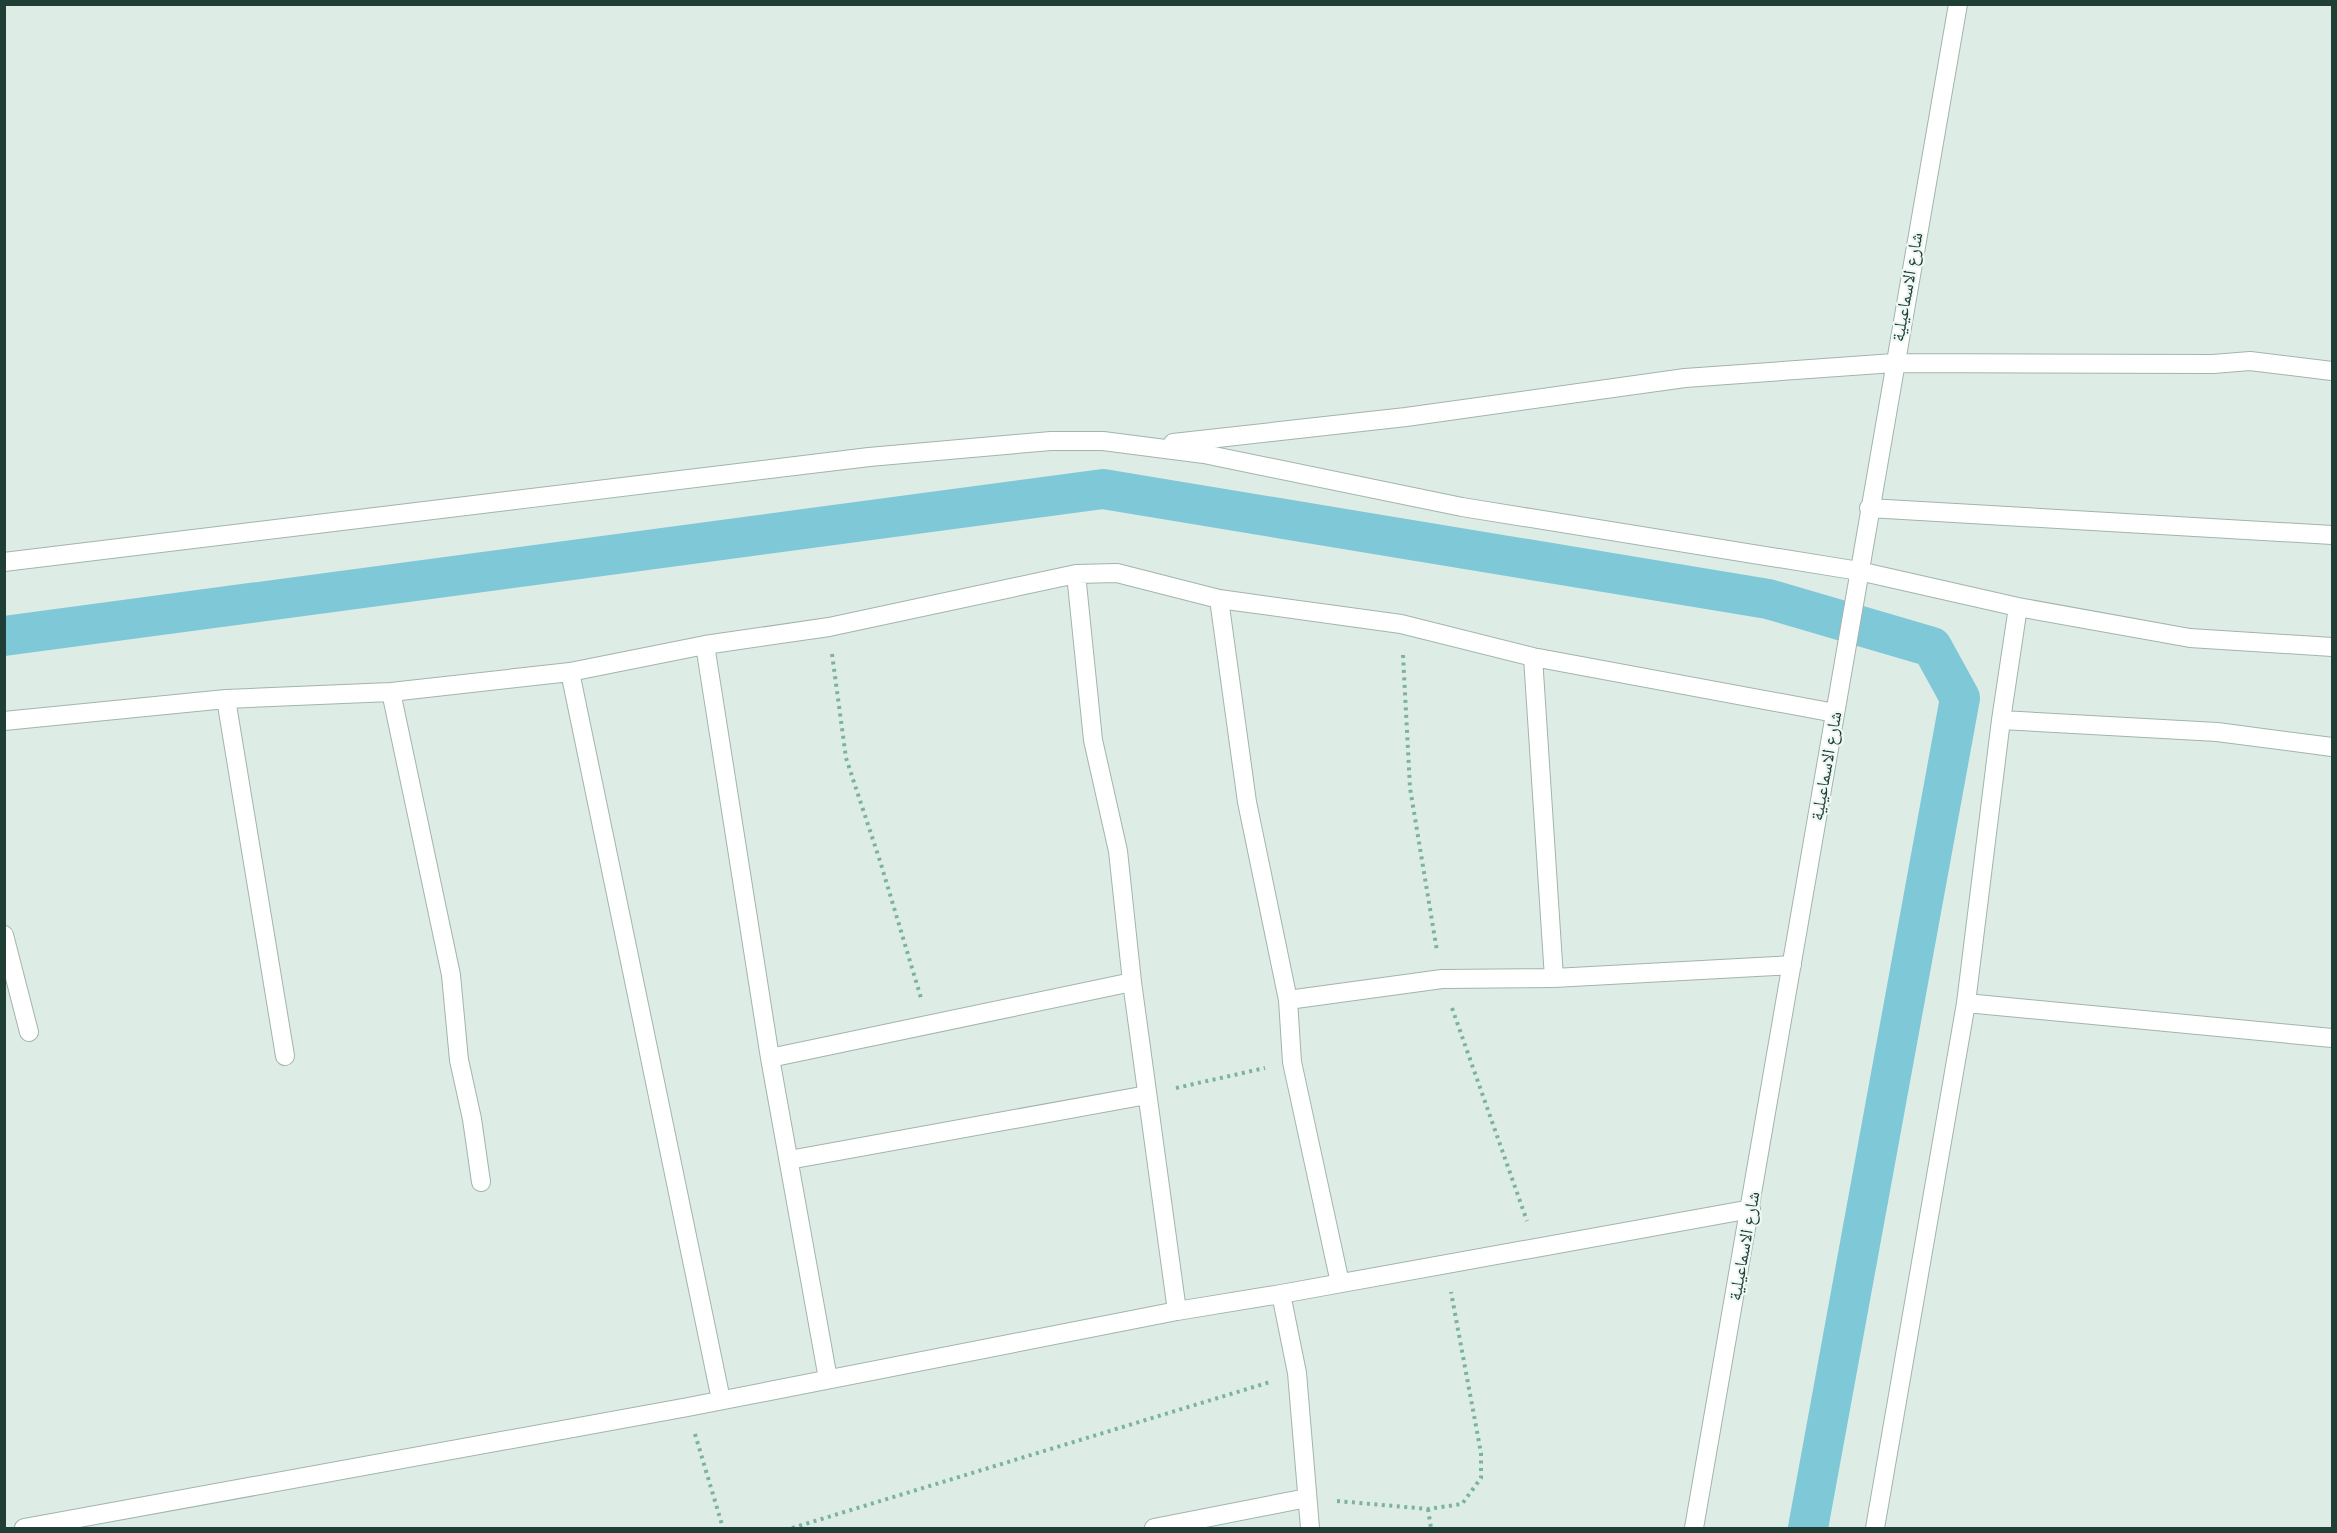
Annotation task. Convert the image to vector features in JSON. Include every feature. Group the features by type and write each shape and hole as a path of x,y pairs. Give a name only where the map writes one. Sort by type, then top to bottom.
{"street":[{"name":"شارع الاسماعيلية","path":"1694,1528 1958,4"},
{"path":"1149,445 1406,417 1685,378 1894,363 2214,364 2250,361 2332,371"},
{"path":"4,562 869,457 1051,441 1104,441 1149,445 1204,454 1462,507 1859,571 2018,607 2190,638 2332,647"},
{"path":"1869,508 2332,535"},
{"path":"4,721 226,699 391,692 570,672 705,645 829,627 1076,574 1117,573 1219,599 1401,624 1533,657 1835,713"},
{"path":"1076,574 1093,740 1117,844 1132,982 1177,1311"},
{"path":"1219,599 1246,802 1288,1000 1292,1062 1340,1283"},
{"path":"1875,1528 1966,1002 2001,720 2018,607"},
{"path":"705,645 770,1058 828,1379"},
{"path":"1533,657 1554,978"},
{"path":"570,672 721,1400"},
{"path":"391,692 451,975 459,1060 472,1119 481,1182"},
{"path":"226,699 285,1056"},
{"path":"2001,720 2217,732 2332,747"},
{"path":"4,935 29,1032"},
{"path":"1288,1000 1442,979 1554,978 1792,965"},
{"path":"770,1058 1132,982"},
{"path":"1966,1002 2332,1038"},
{"path":"789,1160 1147,1095"},
{"path":"36,1528 688,1407 1177,1311 1751,1209"},
{"path":"1281,1294 1297,1374 1310,1528"},
{"path":"1154,1528 1307,1498"}],"path":[{"path":"1401,624 1410,788 1442,979 1536,1248"},
{"path":"829,627 846,758 880,861 928,1023"},
{"path":"1147,1095 1292,1062"},
{"path":"1307,1498 1428,1509 1462,1504 1481,1478 1481,1453 1446,1264"},
{"path":"792,1528 1297,1374"},
{"path":"688,1407 723,1528"},
{"path":"1428,1509 1431,1528"}],"waterway":[{"path":"4,636 1103,489 1768,599 1932,647 1960,698 1808,1528"}]}
